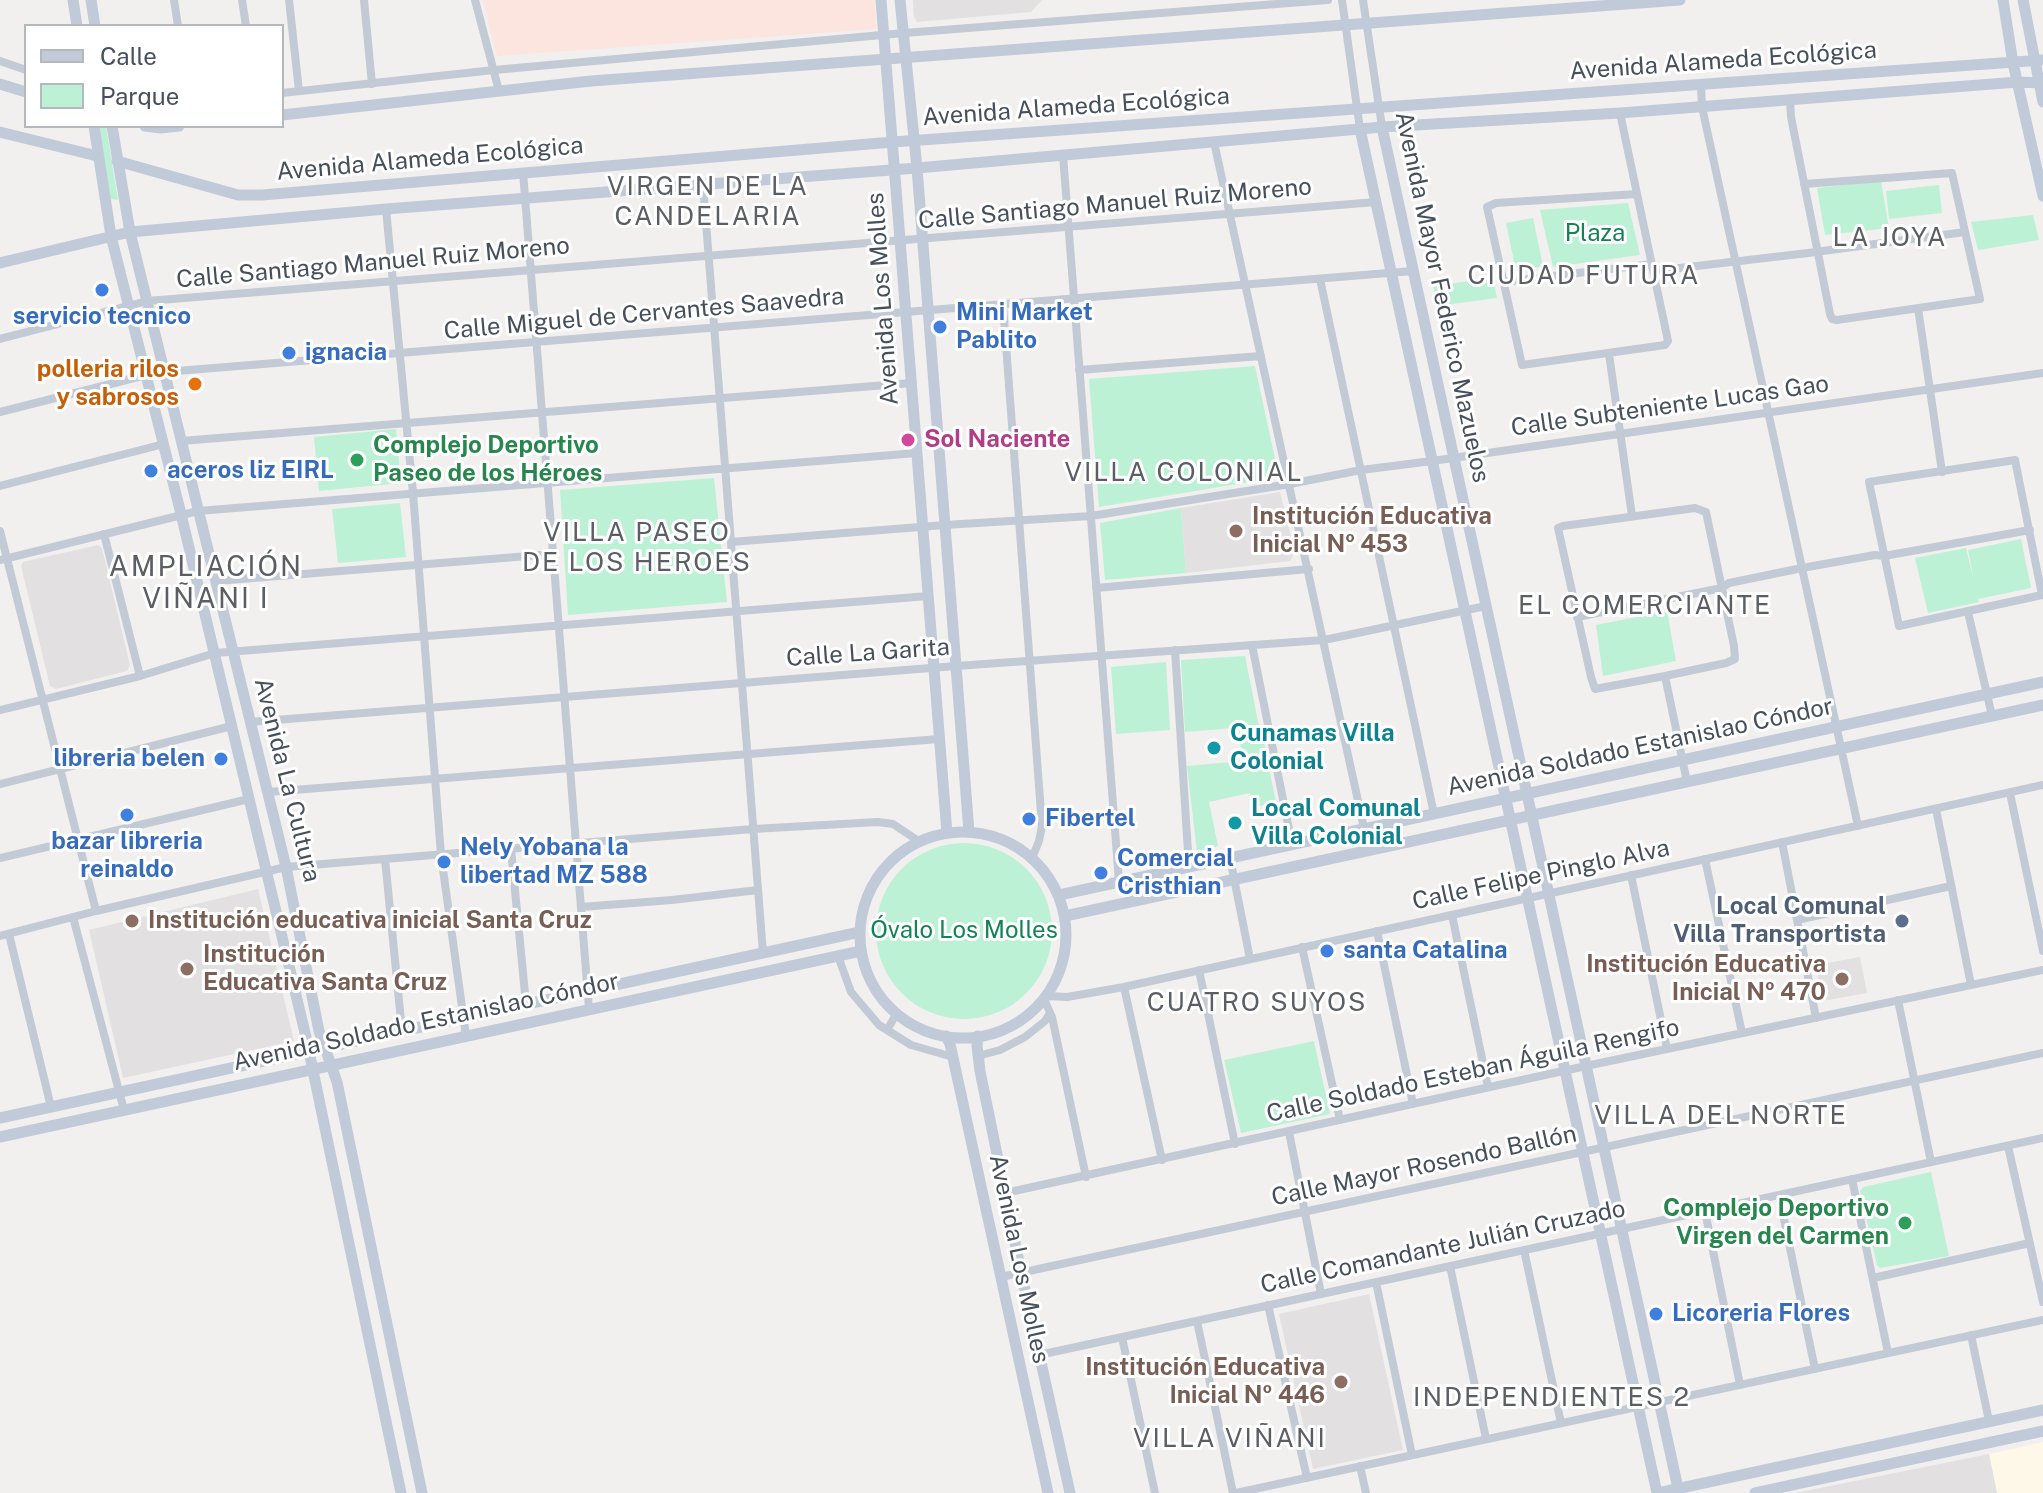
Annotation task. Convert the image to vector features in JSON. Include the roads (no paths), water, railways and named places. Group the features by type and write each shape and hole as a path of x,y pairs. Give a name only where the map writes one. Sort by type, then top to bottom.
{"street":[{"path":"73,0 77,24"},
{"path":"91,0 95,24"},
{"path":"174,0 178,24"},
{"path":"242,0 246,24"},
{"path":"289,0 299,91"},
{"path":"364,0 372,84"},
{"path":"475,0 499,91"},
{"name":"Avenida Los Molles","path":"881,0 947,833"},
{"name":"Avenida Los Molles","path":"900,0 923,239 969,832"},
{"path":"284,93 494,70 904,33 1328,0"},
{"name":"Avenida Mayor Federico Mazuelos","path":"1342,0 1360,129 1657,1493"},
{"name":"Avenida Mayor Federico Mazuelos","path":"1363,0 1382,127 1678,1491"},
{"path":"284,115 591,81 1346,24 1549,4 1680,0"},
{"path":"2003,0 2013,63 2043,196"},
{"path":"2023,0 2039,60 2043,102"},
{"name":"Avenida Alameda Ecológica","path":"117,161 238,195 277,194 893,142 2039,60"},
{"path":"0,61 24,69"},
{"name":"Avenida Alameda Ecológica","path":"0,263 130,232 386,209 917,168 1382,127 1620,113 2018,82 2041,83"},
{"path":"0,84 24,91"},
{"path":"1701,85 1702,107 1858,826"},
{"path":"1790,100 1791,117 1804,184 1832,319 1980,299 1952,173 1804,184"},
{"path":"1620,113 1668,339 1667,343 1522,365 1487,211 1489,205 1637,194"},
{"name":"Avenida La Cultura","path":"94,128 111,236 215,653 309,1051 401,1493"},
{"name":"Avenida La Cultura","path":"112,128 130,232 286,867 319,1031 337,1082 422,1493"},
{"path":"0,132 97,156"},
{"path":"1214,142 1369,851"},
{"path":"1063,155 1119,882"},
{"path":"523,172 589,1009"},
{"path":"703,184 763,953"},
{"name":"Calle Santiago Manuel Ruiz Moreno","path":"0,339 147,301 1376,202"},
{"path":"386,209 413,493 441,855 466,1036"},
{"path":"1503,282 1736,262 1965,232"},
{"name":"Calle Miguel de Cervantes Saavedra","path":"164,372 1413,271"},
{"path":"1320,279 1434,814"},
{"path":"1003,305 1042,826 1032,858"},
{"path":"1918,308 1942,472"},
{"path":"1609,354 1632,516"},
{"path":"1079,370 1261,356"},
{"name":"Calle Subteniente Lucas Gao","path":"731,542 1091,516 1361,470 2043,373"},
{"path":"0,412 146,375"},
{"path":"181,441 912,383"},
{"path":"0,486 164,444"},
{"path":"3,559 198,511 917,453"},
{"path":"2015,460 2042,595 1899,626 1869,482 1942,472 2015,460"},
{"path":"1695,508 1703,510 1722,588 1735,659 1595,689 1558,528 1695,508"},
{"path":"1577,617 1722,588 1729,583 1802,568 2030,530"},
{"path":"0,531 3,559 43,699 96,911"},
{"path":"104,534 140,676"},
{"path":"216,581 553,554"},
{"path":"1096,588 1309,569"},
{"path":"0,710 140,676 215,653 928,596"},
{"name":"Calle La Garita","path":"250,722 934,667 1324,640 1486,606"},
{"path":"1968,612 1992,716"},
{"path":"1252,645 1292,844"},
{"path":"1175,650 1189,867"},
{"path":"1665,676 1687,782"},
{"name":"Avenida Soldado Estanislao Cóndor","path":"1059,895 2043,682"},
{"name":"Avenida Soldado Estanislao Cóndor","path":"1065,916 2043,705"},
{"path":"0,784 232,726"},
{"path":"268,792 939,739"},
{"name":"Calle Felipe Pinglo Alva","path":"1045,998 1124,987 2043,785"},
{"path":"2010,793 2043,951"},
{"path":"0,858 249,799"},
{"path":"1936,809 1971,985"},
{"path":"51,1107 4,935 286,867 753,829 878,822 893,824 920,842"},
{"path":"969,832 992,836 1032,858 1059,895 1065,916 1066,942 1062,966 1045,998 1015,1024 978,1036 946,1036 920,1028 897,1013 880,995 868,974 861,951 860,932 865,904 877,878 896,857 920,842 947,833 969,832"},
{"path":"1782,842 1816,1018"},
{"path":"511,849 526,1004"},
{"path":"1230,858 1250,959"},
{"path":"385,859 402,1031"},
{"path":"1705,859 1742,1033"},
{"path":"1631,875 1667,1049"},
{"path":"1797,920 1951,886"},
{"path":"581,907 758,890"},
{"path":"1452,915 1488,1087"},
{"path":"73,917 124,1110"},
{"path":"1377,931 1413,1104"},
{"name":"Avenida Soldado Estanislao Cóndor","path":"0,1118 860,932"},
{"path":"1302,947 1340,1120"},
{"name":"Avenida Soldado Estanislao Cóndor","path":"0,1137 861,951"},
{"path":"838,956 851,992 879,1025 911,1045 953,1057"},
{"path":"1199,970 1235,1144"},
{"name":"Calle Soldado Esteban Águila Rengifo","path":"1005,1193 1565,1070 2043,970"},
{"path":"1124,987 1162,1160"},
{"path":"1045,998 1086,1177"},
{"path":"1898,1000 1931,1162"},
{"path":"887,1030 897,1013"},
{"path":"978,1056 1000,1050 1025,1037 1050,1013"},
{"name":"Avenida Los Molles","path":"946,1036 1048,1493"},
{"name":"Avenida Los Molles","path":"978,1036 978,1056 1005,1193 1070,1493"},
{"name":"Calle Mayor Rosendo Ballón","path":"1001,1277 2043,1053"},
{"path":"1289,1132 1321,1294"},
{"name":"Calle Comandante Julián Cruzado","path":"1039,1355 2043,1138"},
{"path":"2008,1146 2043,1302"},
{"path":"1852,1179 1888,1353"},
{"path":"1779,1195 1815,1369"},
{"path":"1705,1211 1740,1385"},
{"path":"1873,1278 2030,1243"},
{"path":"1524,1250 1561,1423"},
{"path":"1450,1266 1486,1439"},
{"path":"1376,1282 1412,1455"},
{"path":"1268,1305 1307,1478"},
{"path":"1197,1321 1235,1493 2043,1320"},
{"path":"1971,1335 1989,1421"},
{"path":"1122,1337 1155,1493"},
{"path":"384,1413 405,1409"},
{"path":"1657,1493 1678,1491 2043,1410"},
{"path":"1755,1493 2043,1431"},
{"path":"1360,1466 1366,1493"}],"place":[{"name":"servicio tecnico","path":"102,290"},
{"name":"Mini Market Pablito","path":"940,327"},
{"name":"ignacia","path":"289,353"},
{"name":"polleria rilos y sabrosos","path":"195,384"},
{"name":"Sol Naciente","path":"908,440"},
{"name":"Complejo Deportivo Paseo de los Héroes","path":"357,460"},
{"name":"aceros liz EIRL","path":"151,471"},
{"name":"Institución Educativa Inicial Nº 453","path":"1236,531"},
{"name":"Cunamas Villa Colonial","path":"1214,748"},
{"name":"libreria belen","path":"221,759"},
{"name":"bazar libreria reinaldo","path":"127,815"},
{"name":"Fibertel","path":"1029,819"},
{"name":"Local Comunal Villa Colonial","path":"1235,823"},
{"name":"Nely Yobana la libertad MZ 588","path":"444,862"},
{"name":"Comercial Cristhian","path":"1101,873"},
{"name":"Institución educativa inicial Santa Cruz","path":"132,921"},
{"name":"Local Comunal Villa Transportista","path":"1902,921"},
{"name":"santa Catalina","path":"1327,951"},
{"name":"Institución Educativa Santa Cruz","path":"187,969"},
{"name":"Institución Educativa Inicial Nº 470","path":"1842,979"},
{"name":"Complejo Deportivo Virgen del Carmen","path":"1905,1223"},
{"name":"Licoreria Flores","path":"1656,1314"},
{"name":"Institución Educativa Inicial Nº 446","path":"1341,1382"}],"district":[{"name":"VIRGEN DE LA CANDELARIA","path":"708,202"},
{"name":"LA JOYA","path":"1890,238"},
{"name":"CIUDAD FUTURA","path":"1584,276"},
{"name":"VILLA COLONIAL","path":"1184,473"},
{"name":"VILLA PASEO DE LOS HEROES","path":"637,548"},
{"name":"AMPLIACIÓN VIÑANI I","path":"206,583"},
{"name":"EL COMERCIANTE","path":"1645,606"},
{"name":"CUATRO SUYOS","path":"1257,1003"},
{"name":"VILLA DEL NORTE","path":"1721,1116"},
{"name":"INDEPENDIENTES 2","path":"1552,1398"},
{"name":"VILLA VIÑANI","path":"1230,1439"}],"park label":[{"name":"Plaza","path":"1595,234"},
{"name":"Óvalo Los Molles","path":"964,931"}]}
